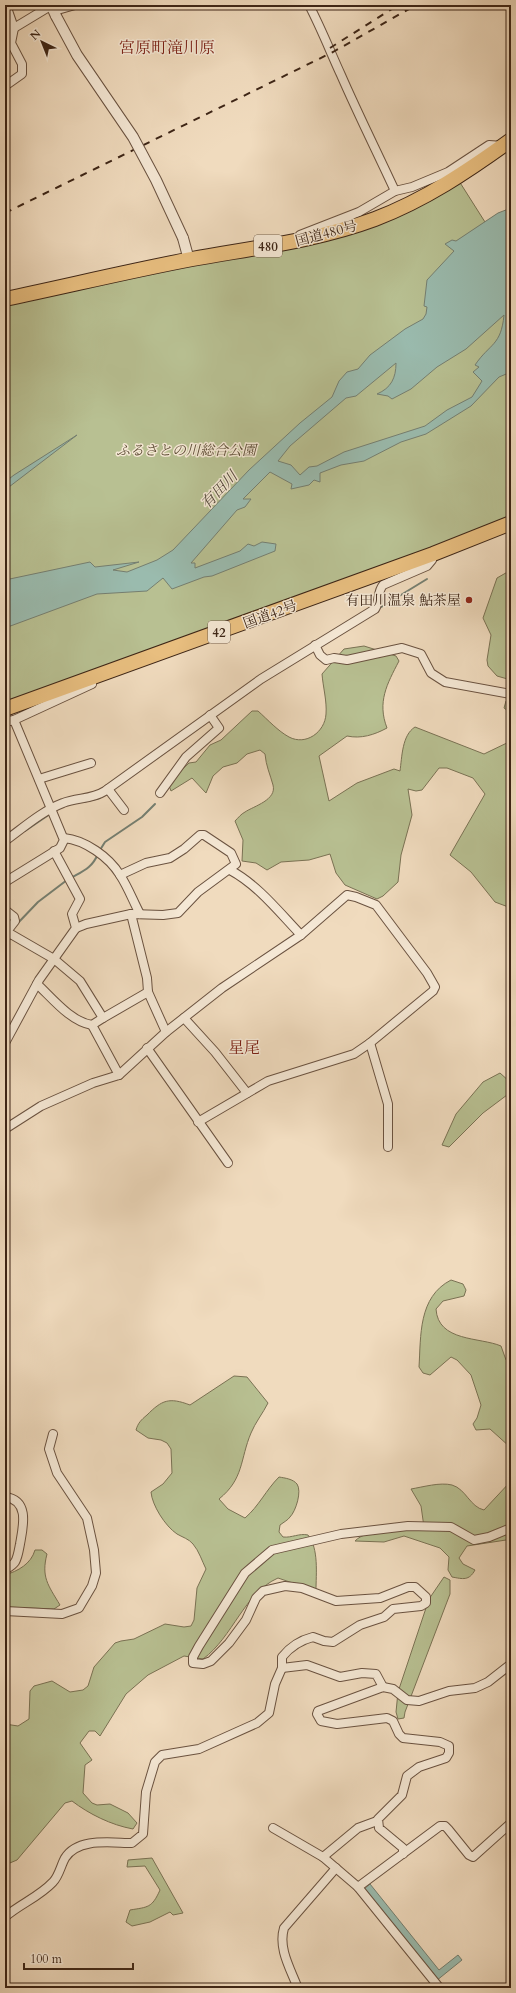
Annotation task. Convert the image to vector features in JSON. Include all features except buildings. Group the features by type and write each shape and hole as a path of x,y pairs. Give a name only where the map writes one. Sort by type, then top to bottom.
{"highway":[{"name":"国道480号","path":"5,299 189,260 292,242 350,228 400,208 435,191 472,168 507,143"},
{"name":"国道42号","path":"10,715 100,674 433,554 511,523"}],"street":[{"path":"5,86 22,74 22,64 11,43 14,28 6,5"},
{"path":"14,28 53,9 75,5"},
{"path":"309,5 327,40 335,62 361,120 395,191"},
{"path":"53,9 77,55 133,136 156,180 183,238 189,260"},
{"path":"292,242 303,233 360,212 395,191 407,189 448,172 489,145 507,143"},
{"path":"5,841 51,809 64,802 94,797 108,789 261,679 315,644 375,609 378,602 379,591 383,585 427,566 432,560 433,554"},
{"path":"315,644 320,655 326,660 334,658 347,660 394,649 410,650 421,654 431,673 446,682 511,694"},
{"path":"5,722 10,715"},
{"path":"5,882 54,851 62,845 64,838 10,715"},
{"path":"160,792 186,757 219,728 210,715"},
{"path":"39,779 90,763"},
{"path":"108,789 124,810"},
{"path":"5,1043 37,984 76,928 86,924 130,914 164,915 178,913 198,892 230,870 236,864 233,856 204,834 196,837 177,854 170,858 146,863 120,875"},
{"path":"64,838 88,846 108,860 120,875 140,914"},
{"path":"54,851 80,899 72,914 76,928"},
{"path":"230,870 248,881 301,935"},
{"path":"5,1129 41,1106 93,1084 119,1075 166,1032 222,988 301,935 343,898 351,895 376,905 433,982 435,987 433,991 370,1043 354,1054 281,1076 198,1122"},
{"path":"5,910 15,919 8,930 7,936 54,959 80,982 103,1018"},
{"path":"130,914 147,978 148,992 166,1032"},
{"path":"37,984 62,1008 84,1024 92,1025 148,992"},
{"path":"184,1018 215,1052 248,1093"},
{"path":"92,1025 119,1075"},
{"path":"370,1043 388,1104 388,1147"},
{"path":"147,1048 198,1122 228,1162"},
{"path":"5,1611 62,1614 79,1608 92,1586 96,1573 94,1550 87,1518 57,1474 49,1449 53,1434"},
{"path":"5,1497 17,1504 23,1512 25,1520 15,1562 5,1570"},
{"path":"5,1917 20,1904 39,1895 54,1881 65,1858 76,1847 88,1844 132,1843 143,1834 146,1792 155,1762 162,1755 199,1749 257,1724 269,1713 275,1684 282,1668 282,1657 303,1640 313,1637 324,1641 333,1642 360,1625 384,1617 393,1609 421,1606 426,1603 426,1597 415,1587 408,1587 380,1598 336,1601 302,1588 285,1586 263,1591 256,1598 246,1620 229,1643 211,1662 203,1664 193,1663 193,1657 199,1646 245,1573 272,1550 341,1534 391,1527 450,1527 474,1540 489,1537 511,1528"},
{"path":"323,1857 358,1828 377,1821 382,1814 402,1795 407,1776 419,1767 446,1758 449,1753 449,1746 440,1742 403,1738 399,1734 393,1721 387,1718 337,1724 318,1719 318,1711 383,1687 393,1690 407,1700 419,1701 449,1691 475,1688 488,1682 511,1664"},
{"path":"282,1668 307,1665 340,1677 362,1673 376,1674 383,1687"},
{"path":"377,1821 378,1828 403,1848 403,1854"},
{"path":"358,1887 442,1826 448,1829 472,1857 511,1823"},
{"path":"273,1828 323,1857 358,1887 438,1986 436,1988"},
{"path":"297,1987 285,1956 282,1939 284,1928 336,1868"}],"green space":[{"name":"ふるさとの川総合公園","path":"459,181 511,263 511,518 5,706 5,303 299,244"},
{"path":"511,570 511,680 497,676 488,666 487,660 491,635 483,618 497,578"},
{"path":"364,646 396,656 399,661 387,685 383,701 384,719 387,728 367,736 347,736 319,756 329,801 357,783 394,769 400,771 402,753 407,735 415,727 484,754 511,741 511,908 495,902 471,872 450,855 485,794 473,778 447,768 439,768 422,790 416,791 408,789 412,815 401,855 398,882 383,896 377,899 345,885 336,873 330,854 309,860 281,862 267,870 256,863 242,861 243,840 235,821 244,813 268,799 272,795 273,790 265,754 260,750 247,754 237,763 223,767 213,776 206,793 192,778 171,791 168,783 189,763 196,762 210,745 221,740 252,711 258,711 277,729 289,737 302,740 314,736 325,721 326,714 322,674 344,649"},
{"path":"511,696 511,713 504,708 506,701"},
{"path":"500,1073 510,1082 511,1092 483,1113 449,1147 442,1145 456,1114 483,1082"},
{"path":"451,1280 463,1284 466,1290 464,1296 443,1301 436,1309 439,1320 444,1327 452,1333 461,1336 501,1346 506,1360 511,1359 511,1453 510,1447 490,1429 476,1430 473,1424 477,1418 481,1405 471,1375 457,1360 451,1357 430,1375 423,1373 419,1367 421,1330 427,1307 432,1296 440,1287"},
{"path":"234,1376 247,1377 268,1403 247,1442 240,1468 233,1484 219,1499 228,1509 245,1518 279,1477 295,1482 299,1491 296,1506 289,1518 280,1525 279,1532 283,1537 308,1535 312,1541 315,1554 316,1591 278,1578 266,1585 247,1604 223,1639 203,1659 184,1656 148,1675 126,1694 100,1736 95,1731 89,1731 80,1743 92,1760 85,1765 83,1793 92,1803 97,1805 110,1804 128,1813 137,1823 133,1829 117,1825 101,1818 72,1801 65,1803 17,1860 5,1865 5,1724 18,1726 29,1719 30,1691 34,1686 52,1681 70,1692 83,1690 88,1686 94,1667 115,1643 134,1639 165,1624 184,1627 191,1626 194,1620 197,1588 206,1569 193,1544 177,1534 164,1521 154,1503 151,1492 163,1484 172,1473 171,1449 167,1443 161,1440 148,1438 136,1430 141,1420 162,1403 166,1401 177,1401 190,1405"},
{"path":"511,1481 511,1542 506,1540 467,1546 459,1558 463,1564 475,1570 468,1578 463,1579 452,1577 448,1570 449,1557 440,1548 404,1536 384,1542 355,1541 361,1537 378,1531 424,1527 421,1506 411,1489 437,1484 452,1485 461,1490 475,1505 484,1510"},
{"path":"35,1550 42,1550 47,1554 45,1562 45,1575 52,1592 60,1605 54,1609 5,1607 5,1575 15,1571 27,1563"},
{"path":"444,1577 450,1580 450,1594 404,1718 398,1719 396,1712 398,1692 429,1599"},
{"path":"152,1858 183,1913 173,1915 170,1912 150,1922 132,1926 126,1922 130,1910 149,1906 160,1890 145,1866 127,1867 128,1860"}],"shaded area":[{"path":"511,208 511,372 499,377 471,406 426,434 401,442 364,461 341,465 320,473 320,482 314,480 309,485 291,489 292,484 270,472 243,499 251,499 245,507 237,510 191,563 195,563 195,568 240,551 248,544 254,546 262,542 276,544 275,551 212,576 204,577 172,589 163,578 147,591 97,594 5,628 5,580 90,562 95,567 139,562 113,570 127,572 157,560 173,550 249,470 300,423 332,397 339,381 347,372 358,369 370,355 405,329 423,319 426,314 427,307 424,306 427,280 454,251 445,244 452,240 456,241 498,213","holes":["504,315 503,325 497,339 475,365 479,367 473,372 482,381 472,397 447,410 425,426 344,452 317,466 309,467 300,475 291,465 278,461 290,446 346,398 356,396 396,363 392,382 386,389 377,394 388,396 392,399 411,389 437,367 466,349"]},
{"path":"77,435 5,490 5,482 14,475"},
{"path":"370,1884 439,1970 458,1955 462,1960 436,1981 363,1890"}],"waterway":[{"path":"378,609 427,579"},
{"path":"83,802 100,798"},
{"path":"100,850 105,842 142,817 155,804"},
{"path":"25,831 50,814"},
{"path":"71,878 90,866 98,854"},
{"path":"16,925 38,902 67,880"}],"railway":[{"path":"330,48 398,5"},
{"path":"5,213 333,52 416,5"}],"place":[{"name":"有田川温泉 鮎茶屋","path":"469,600"}],"district":[{"name":"宮原町滝川原","path":"167,47"},
{"name":"星尾","path":"244,1047"}],"water label":[{"name":"有田川","path":"219,490"}]}
